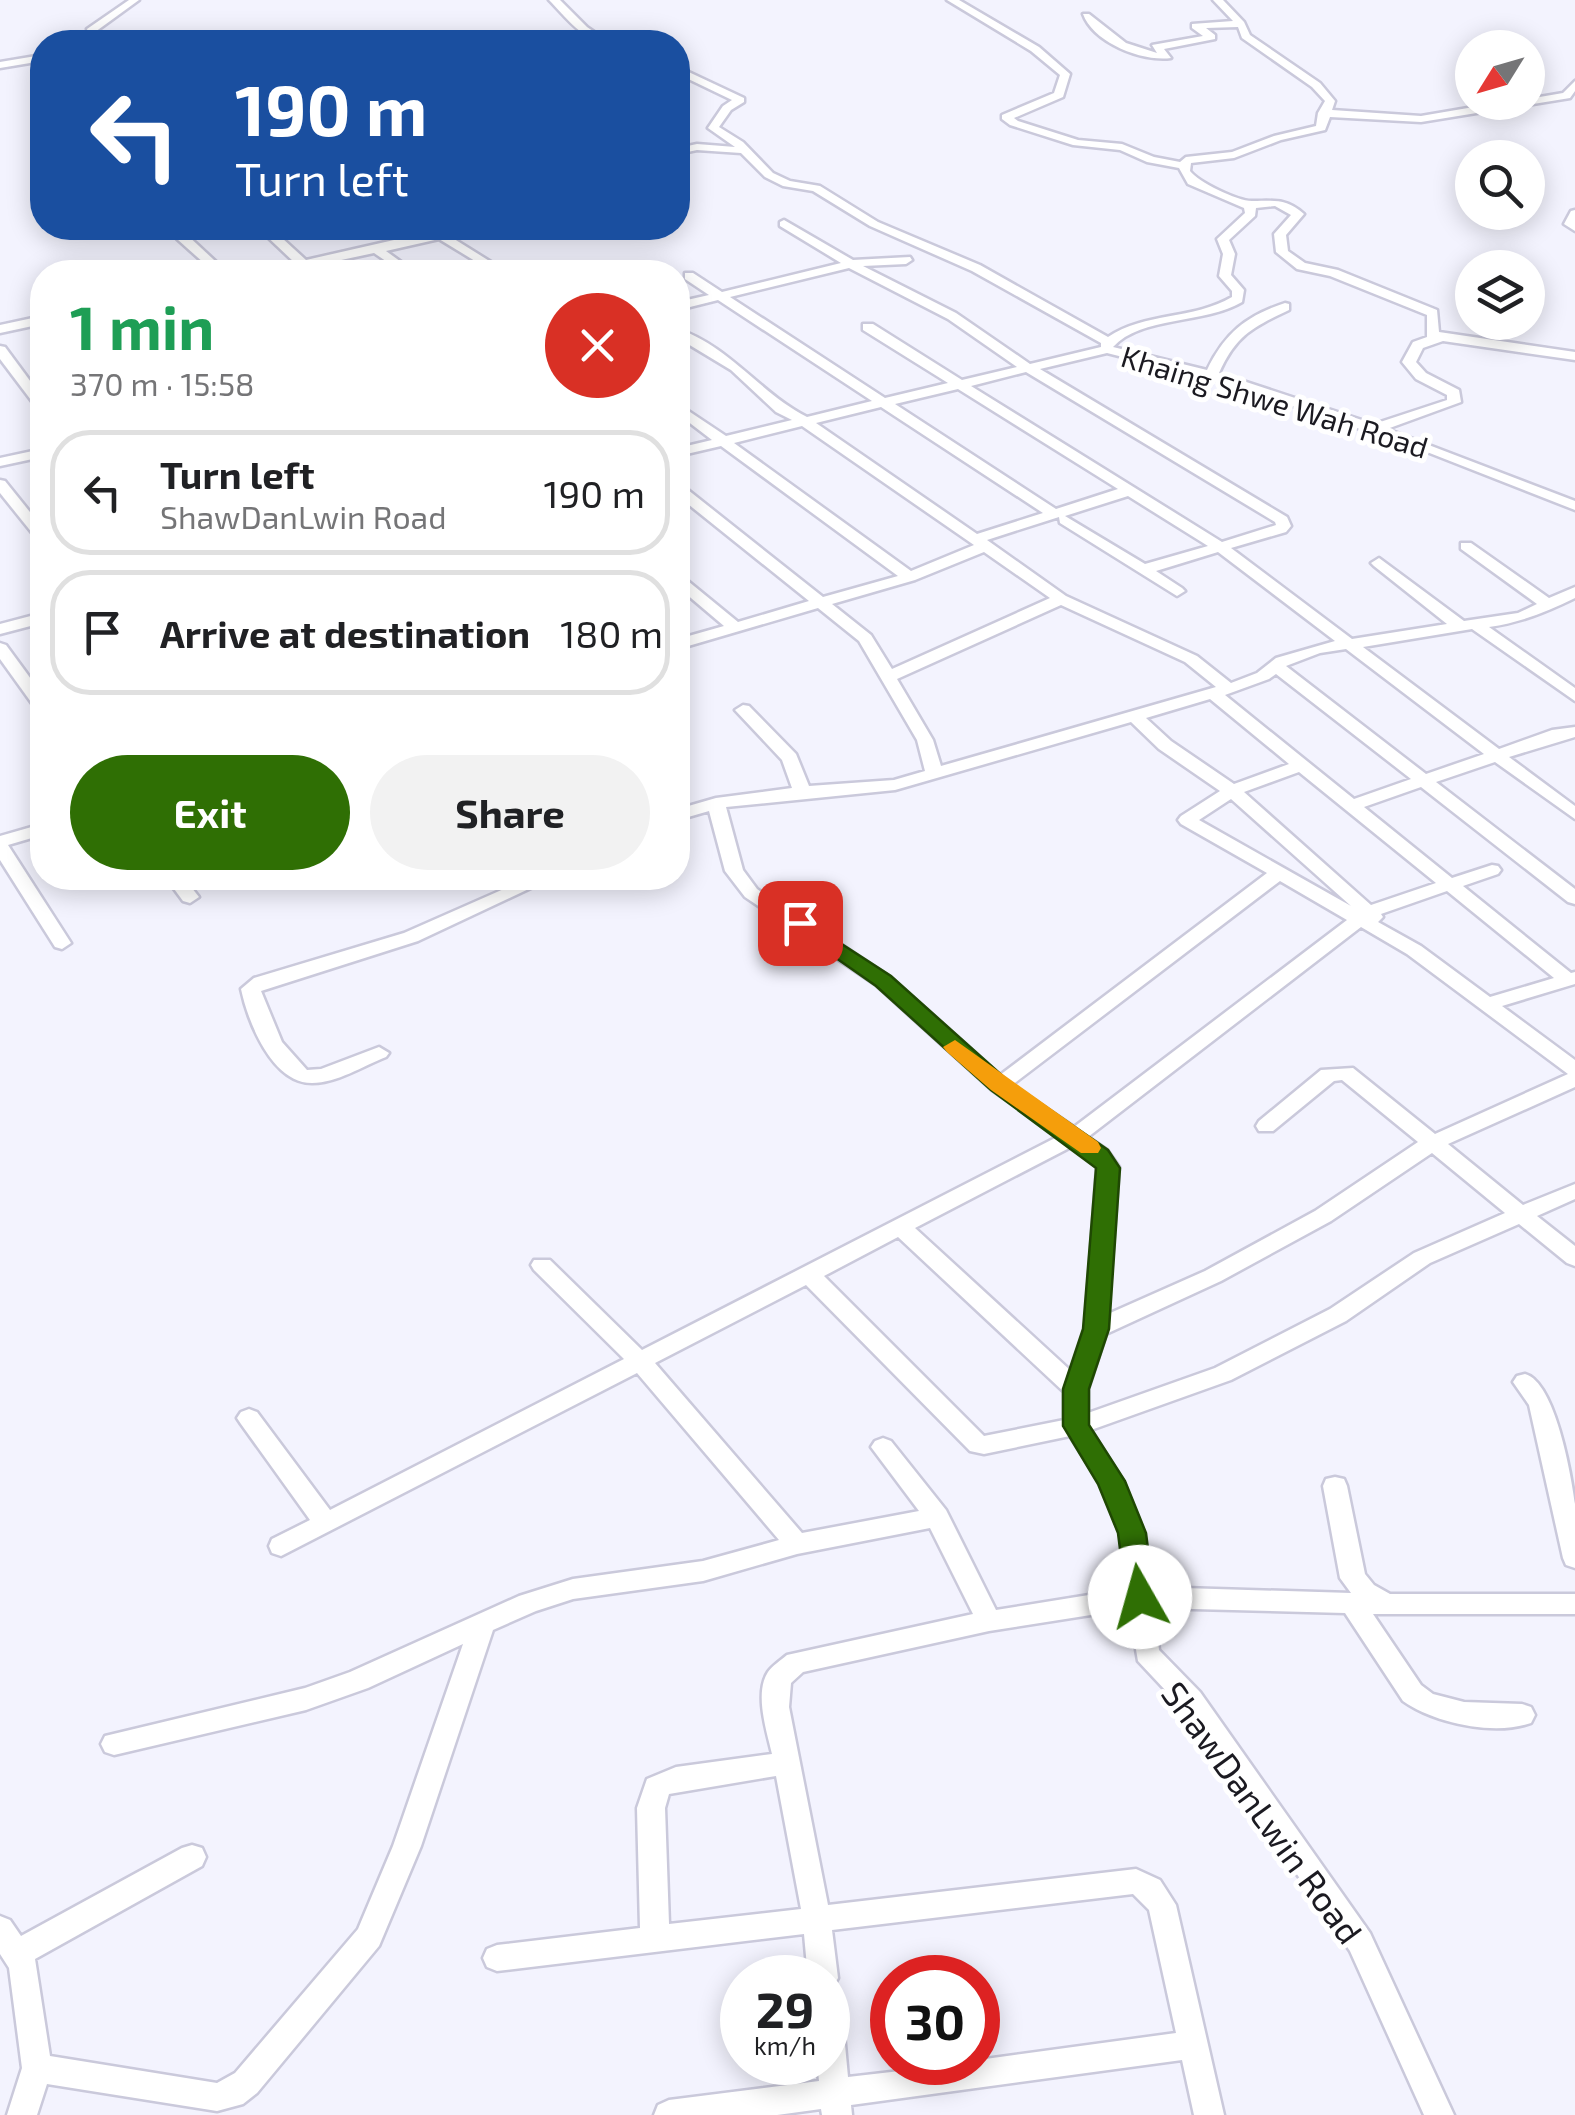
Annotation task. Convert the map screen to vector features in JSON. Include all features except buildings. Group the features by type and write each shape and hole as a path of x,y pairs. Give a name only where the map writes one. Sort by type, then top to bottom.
{"street":[{"path":"91,30 108,16 128,8 134,0"},
{"path":"554,0 574,16 581,30"},
{"path":"952,0 1035,49 1066,74 1059,96 1006,117 1014,123 1076,143 1122,147 1150,160 1185,166"},
{"path":"1218,0 1241,24 1245,36 1316,84 1330,101 1321,128 1234,154 1186,160 1192,182 1256,204 1284,203 1298,214 1280,234 1282,252 1301,266 1334,273 1433,313 1432,336 1575,356"},
{"path":"1086,16 1105,34 1136,52 1157,58 1168,56 1156,47 1212,37 1195,26 1241,24"},
{"path":"0,65 30,60"},
{"path":"690,76 740,100 727,108 713,128 745,150 770,175 786,184 816,188 874,224 976,268 1107,345 1121,331 1150,321 1226,308 1238,299 1238,290 1226,276 1230,254 1223,239 1251,214 1256,204"},
{"path":"1545,99 1566,96 1575,84"},
{"path":"1323,114 1421,119 1455,114"},
{"path":"690,148 745,150"},
{"path":"1575,213 1570,224 1575,227"},
{"path":"784,224 852,265 952,316 1025,366 1285,523 1280,529 1142,570"},
{"path":"186,240 208,260"},
{"path":"276,240 298,260"},
{"path":"341,260 423,240"},
{"path":"449,240 482,260"},
{"path":"377,250 392,260"},
{"path":"690,303 852,265 888,258 906,260"},
{"path":"690,277 1177,591"},
{"path":"1211,375 1220,354 1244,326 1285,307"},
{"path":"0,329 30,323"},
{"path":"868,326 1220,547 1575,814"},
{"path":"1374,429 1454,402 1454,393 1421,376 1410,362 1418,345 1441,336"},
{"path":"690,339 736,367 781,409 804,420 1061,599 1190,658 1300,765 1572,979"},
{"path":"1557,351 1575,344"},
{"name":"Khaing Shwe Wah Road","path":"690,449 1107,345 1374,429 1575,506"},
{"path":"0,350 30,389"},
{"path":"690,418 910,578"},
{"path":"0,462 30,456"},
{"path":"0,484 30,521"},
{"path":"690,640 910,578 981,543 1128,491"},
{"path":"690,498 865,638 925,740 934,773"},
{"path":"1466,546 1550,606"},
{"path":"1378,563 1575,696"},
{"path":"690,590 735,627"},
{"path":"690,811 716,803 802,792 895,785 1220,691 1263,676 1276,666 1317,649 1522,617 1575,592"},
{"path":"886,678 1061,599"},
{"path":"0,629 30,621"},
{"path":"0,648 30,689"},
{"path":"1276,666 1575,898"},
{"path":"743,710 790,758 802,792"},
{"path":"1136,718 1165,745 1232,791 1364,916"},
{"path":"1351,806 1575,729"},
{"path":"1300,765 1232,791 1186,820 1364,916 1575,1070"},
{"path":"716,803 734,871 751,893 825,938 883,981 999,1085 1100,1156 1108,1168 1096,1329 1076,1389 1076,1426"},
{"path":"30,834 0,844 62,943"},
{"path":"281,1546 1074,1137 1364,916 1492,870"},
{"path":"999,1085 1279,873"},
{"path":"185,890 190,896"},
{"path":"378,1053 309,1078 294,1073 260,1022 251,989 261,982 411,937 516,890"},
{"path":"1487,1004 1572,979"},
{"path":"1266,1126 1337,1071 1346,1073 1575,1258"},
{"path":"1096,1329 1132,1316 1308,1225 1355,1198 1432,1143 1575,1079"},
{"path":"810,1274 978,1445 1076,1426 1223,1374 1338,1314 1422,1258 1575,1191"},
{"path":"901,1228 1076,1389"},
{"path":"542,1265 640,1361 798,1544"},
{"path":"1525,1382 1540,1403 1575,1558"},
{"path":"249,1418 326,1524"},
{"name":"ShawDanLwin Road","path":"1076,1426 1111,1481 1132,1533 1147,1654 1192,1700 1360,1942 1438,2115"},
{"path":"883,1447 937,1517 989,1621"},
{"path":"1335,1486 1353,1578 1365,1592 1386,1604"},
{"path":"114,1744 306,1699 359,1680 483,1622 573,1590 703,1571 798,1544 937,1517"},
{"path":"821,1955 776,1707 778,1678 796,1663 989,1621 1140,1597 1352,1604 1575,1604"},
{"path":"1352,1604 1412,1693 1430,1707 1439,1711 1522,1714"},
{"path":"37,2068 217,2096 232,2094 246,2083 369,1937 407,1846 483,1622"},
{"path":"655,1939 650,1808 657,1788 676,1779 787,1763"},
{"path":"22,2115 37,2068 23,1965 8,1941 192,1858"},
{"path":"497,1958 1136,1881 1150,1889 1162,1905 1209,2115"},
{"path":"669,2115 836,2105 1194,2044"}],"slow traffic":[{"path":"955,1047 999,1085 1089,1148"}],"route":[{"path":"800,923 883,981 999,1085 1100,1156 1108,1168 1100,1232 1096,1329 1076,1389 1076,1426 1111,1481 1132,1533 1140,1597"}]}
